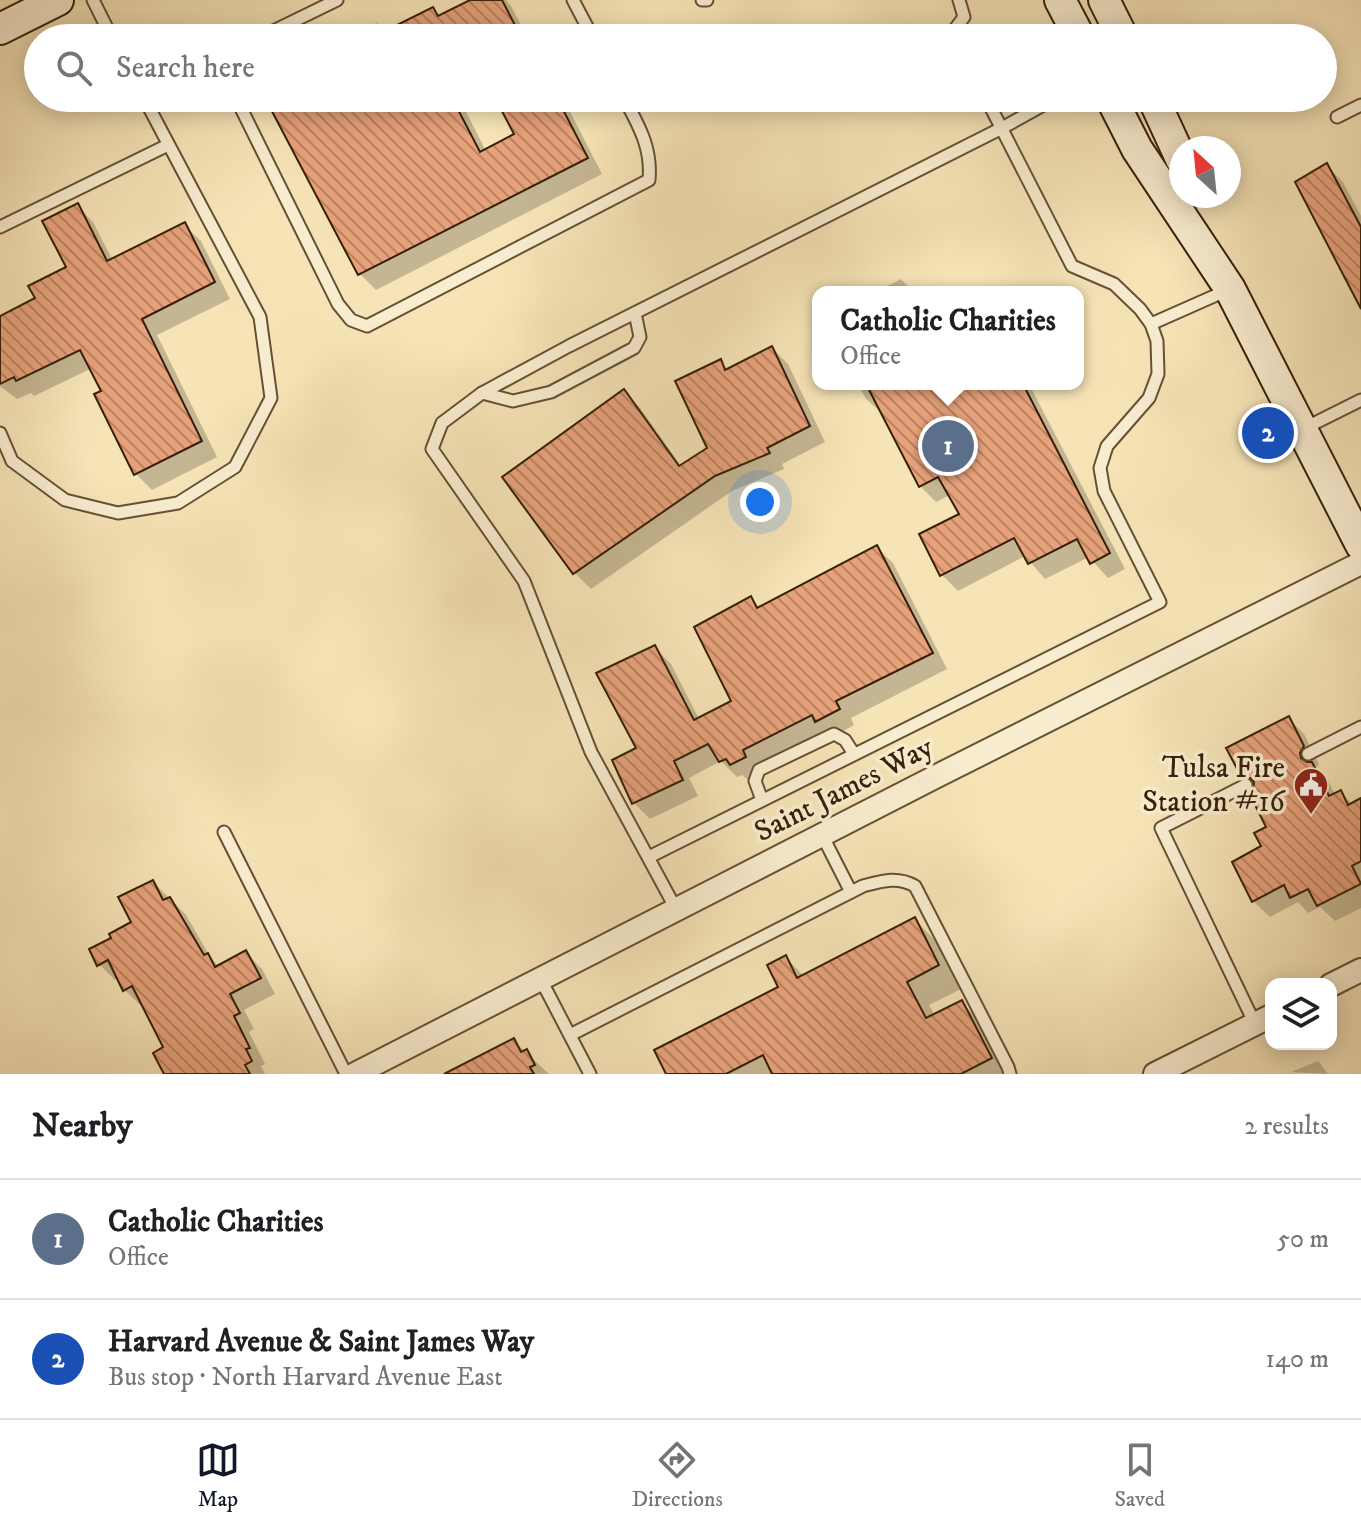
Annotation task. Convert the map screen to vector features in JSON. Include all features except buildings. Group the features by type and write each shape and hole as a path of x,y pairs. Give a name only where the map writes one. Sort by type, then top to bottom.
{"main road":[{"path":"0,29 58,0"},
{"path":"1060,0 1073,24"},
{"path":"1104,0 1116,24"},
{"path":"1118,112 1137,149 1230,289"},
{"path":"1159,112 1170,136"},
{"path":"1200,208 1230,289 1361,545"}],"street":[{"name":"Saint James Way","path":"355,1074 1361,563"},
{"path":"1337,982 1361,970"},
{"path":"1155,1074 1263,1020"}],"lane":[{"path":"93,0 105,24"},
{"path":"288,24 337,0"},
{"path":"573,0 586,24"},
{"path":"959,0 964,17 959,24"},
{"path":"1337,117 1361,105"},
{"path":"0,433 12,461 65,500 118,513 178,503 235,467 271,398 260,317 151,112"},
{"path":"243,112 338,304 351,320 367,326 649,180 647,142 631,112"},
{"path":"649,857 1160,602 1104,491 1100,468 1107,446 1149,398 1158,374 1159,353 1151,324 1114,284 1072,266 993,112"},
{"path":"676,909 591,752 524,581 432,449 442,423 482,393 1031,112"},
{"path":"0,227 168,145"},
{"path":"1151,324 1230,289"},
{"path":"482,393 513,401 551,392 634,348 640,337 635,313"},
{"path":"1302,430 1361,400"},
{"path":"1308,754 1361,727"},
{"path":"762,800 755,781 759,770 834,734 845,740 854,754"},
{"path":"1246,785 1161,828 1263,1020"},
{"path":"224,832 346,1074"},
{"path":"822,835 851,892"},
{"path":"570,1035 863,886 904,880 915,886 1010,1074"},
{"path":"540,978 590,1074"}],"place":[{"name":"Harvard Avenue & Saint James Way","path":"1268,433"},
{"name":"Catholic Charities","path":"948,446"},
{"name":"Tulsa Fire Station #16","path":"1311,816"}]}
